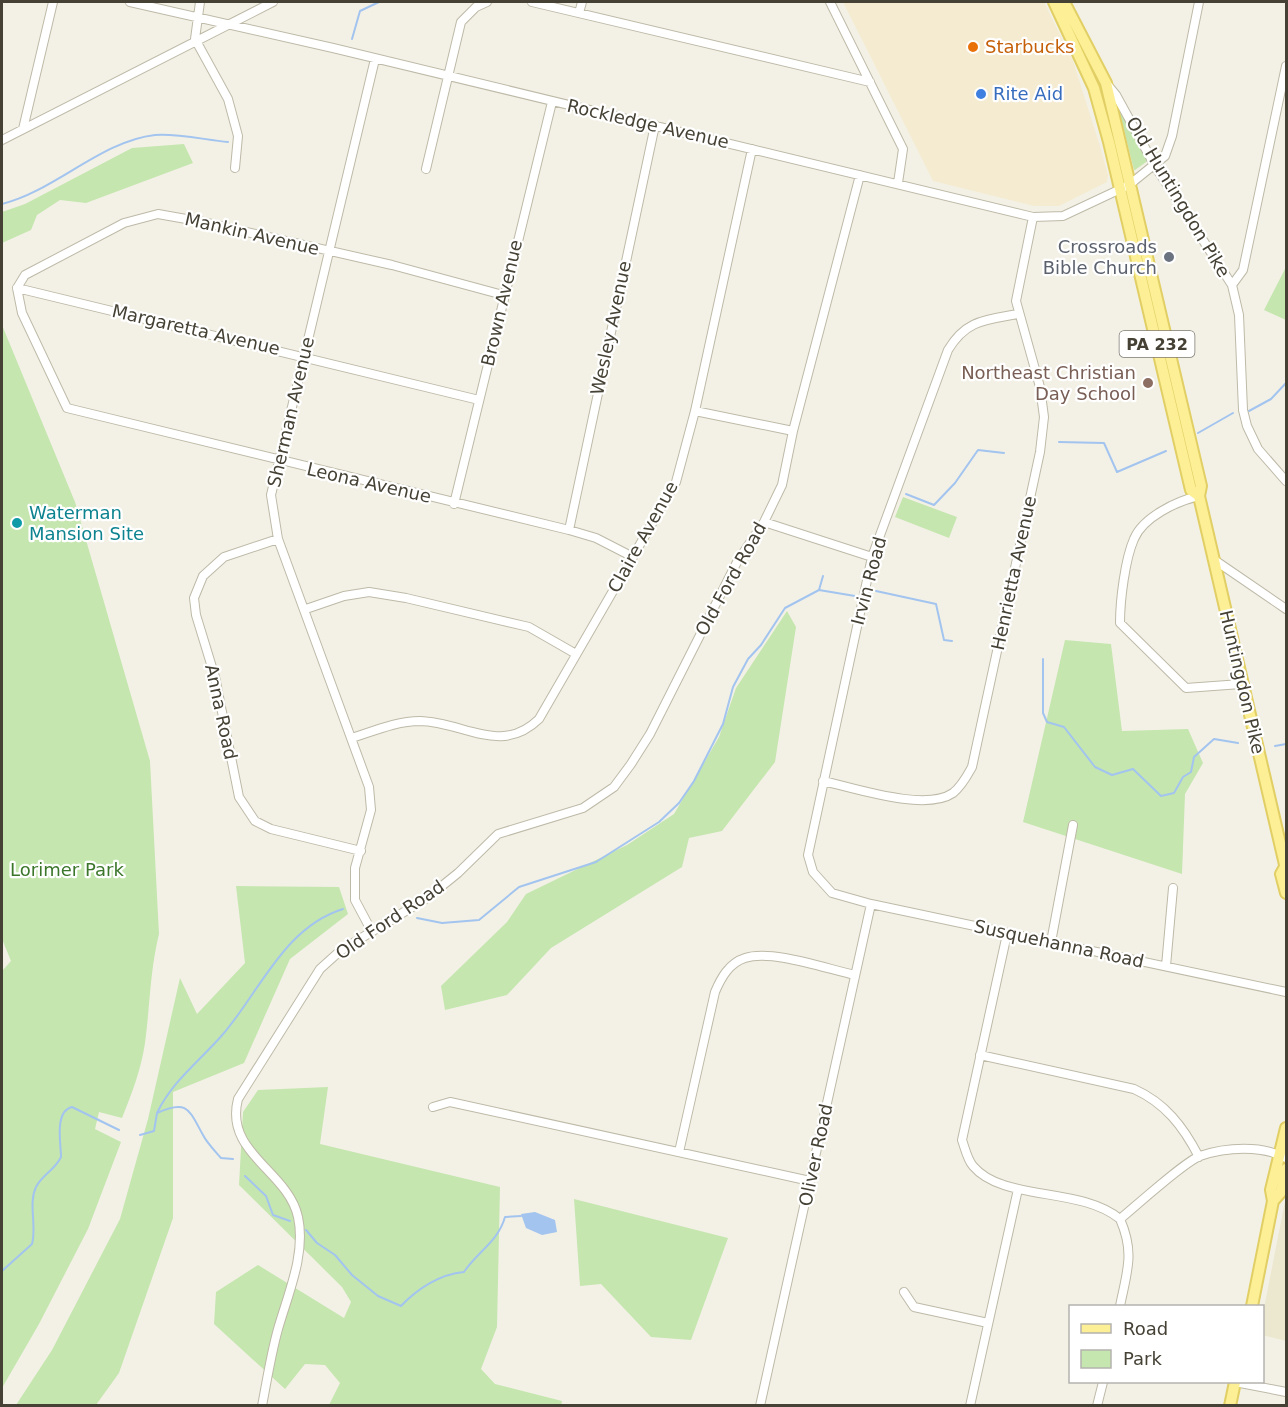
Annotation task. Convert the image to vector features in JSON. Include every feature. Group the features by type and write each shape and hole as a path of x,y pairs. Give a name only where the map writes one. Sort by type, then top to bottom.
{"main road":[{"name":"Huntingdon Pike","path":"1054,2 1094,88 1124,187 1201,486 1199,496 1286,867 1281,874 1287,893"},
{"name":"Huntingdon Pike","path":"1064,2 1106,83 1120,137 1124,187"},
{"path":"1252,1305 1273,1201 1271,1191 1283,1156 1287,1128"},
{"path":"1273,1201 1281,1192 1287,1168"},
{"path":"1230,1406 1235,1383"}],"street":[{"path":"23,129 53,2"},
{"name":"Rockledge Avenue","path":"130,2 227,23 1033,217 1059,217 1124,187 1155,166"},
{"path":"200,2 196,17 195,39 228,99 238,136 235,168"},
{"path":"2,140 195,39 273,2"},
{"path":"426,169 461,22 476,7 487,2"},
{"path":"532,2 870,82"},
{"path":"579,13 582,2"},
{"path":"830,2 903,149 898,183"},
{"path":"1155,166 1165,156 1172,136 1199,2"},
{"name":"Sherman Avenue","path":"371,930 355,900 356,868 370,810 369,787 306,609 278,539 271,495 375,59"},
{"path":"1232,285 1243,270 1287,66"},
{"name":"Old Huntingdon Pike","path":"1106,83 1122,104 1155,166 1232,285 1239,315 1243,410 1246,426 1258,449 1287,482"},
{"name":"Brown Avenue","path":"454,504 503,295 552,102"},
{"name":"Wesley Avenue","path":"569,530 655,125"},
{"name":"Claire Avenue","path":"352,738 383,727 419,721 494,737 514,735 531,727 539,719 676,482 695,411 752,148"},
{"name":"Old Ford Road","path":"262,1406 277,1331 292,1287 297,1257 298,1221 288,1197 246,1146 234,1114 238,1099 320,969 356,939 427,898 458,873 498,834 583,808 614,787 650,734 737,562 764,522 782,485 793,431 860,175"},
{"name":"Mankin Avenue","path":"17,288 25,275 114,228 158,214 203,222 503,295"},
{"name":"Henrietta Avenue","path":"823,781 919,801 937,800 953,793 963,784 972,767 1040,452 1044,417 1040,387 1016,301 1018,280 1033,217"},
{"name":"Leona Avenue","path":"17,288 22,313 66,408 278,462 569,530 596,538 633,557"},
{"name":"Margaretta Avenue","path":"17,288 479,400"},
{"name":"Irvin Road","path":"832,892 813,872 808,855 872,557 948,350 966,327 980,321 1018,314"},
{"path":"695,411 793,431"},
{"path":"1199,496 1178,502 1159,514 1134,539 1120,612 1120,623 1186,688 1242,684"},
{"path":"764,522 872,557"},
{"name":"Anna Road","path":"278,539 224,557 202,576 194,598 196,615 215,677 239,797 255,821 271,829 361,851"},
{"path":"1214,559 1287,609"},
{"path":"306,609 344,596 369,592 406,598 529,627 576,654"},
{"path":"1051,942 1073,825"},
{"path":"1166,966 1173,888"},
{"name":"Susquehanna Road","path":"832,892 871,904 1006,934 1287,992"},
{"name":"Oliver Road","path":"760,1406 871,904"},
{"path":"1006,934 962,1140 973,1166 990,1177 1018,1189 1098,1205 1120,1219 1129,1240 1129,1256 1120,1305"},
{"path":"679,1152 715,992 721,978 730,967 744,958 765,956 855,975"},
{"path":"980,1055 1134,1089 1152,1097 1168,1110 1198,1157"},
{"path":"433,1107 450,1102 810,1181"},
{"path":"1120,1219 1198,1157 1237,1149 1283,1156"},
{"path":"970,1406 1018,1189"},
{"path":"904,1292 914,1307 988,1323"},
{"path":"1097,1406 1103,1383"},
{"path":"1240,1383 1287,1392"}],"shaded area":[{"path":"843,2 1044,2 1073,61 1100,146 1108,175 1107,182 1059,206 1034,206 933,181"},
{"path":"1286,1196 1286,1341 1264,1336 1264,1308"}],"green space":[{"path":"1117,103 1149,160 1135,170 1134,170"},
{"path":"184,144 193,163 86,203 60,200 37,215 31,230 2,243 2,212 25,204 132,148"},
{"path":"1286,267 1286,320 1264,310"},
{"name":"Lorimer Park","path":"2,325 75,502 150,761 159,934 145,1043 136,1081 122,1118 99,1112 95,1129 121,1142 88,1229 39,1324 2,1388 2,971 11,961 2,939"},
{"path":"903,497 957,517 949,538 895,517"},
{"path":"787,611 796,627 775,762 722,831 689,838 682,867 551,948 507,995 445,1010 441,986 507,922 526,894 627,845 674,814 719,737 736,688"},
{"path":"1065,640 1111,644 1122,731 1188,729 1203,763 1185,794 1182,874 1023,822"},
{"path":"236,886 339,887 348,914 290,959 244,1063 173,1092 173,1218 119,1373 96,1405 16,1405 52,1350 120,1219 148,1119 180,978 197,1014 245,963"},
{"path":"328,1087 320,1144 500,1187 497,1327 481,1369 495,1384 562,1401 561,1406 329,1405 340,1383 325,1365 305,1364 285,1389 214,1324 216,1292 258,1265 344,1318 351,1302 342,1287 239,1185 243,1112 258,1090"},
{"path":"574,1199 728,1238 691,1340 651,1337 601,1284 580,1286"}],"water":[{"path":"535,1212 555,1220 557,1232 542,1235 526,1228 521,1214"}],"waterway":[{"path":"352,39 360,11 379,2"},
{"path":"2,204 41,189 97,156 135,139 163,135 228,142"},
{"path":"1249,411 1271,399 1286,383"},
{"path":"1198,433 1233,413"},
{"path":"1059,442 1104,443 1117,472 1166,451"},
{"path":"906,494 934,505 955,483 978,450 1004,453"},
{"path":"819,590 823,576"},
{"path":"417,918 442,923 479,920 519,887 596,862 659,822 679,803 694,781 723,724 733,687 748,659 761,645 785,608 819,590 855,596"},
{"path":"876,591 936,604 944,640 952,641"},
{"path":"1043,659 1043,713 1047,722 1064,727 1095,767 1112,775 1133,769 1161,796 1174,793 1183,777 1191,772 1194,757 1214,739 1238,743"},
{"path":"1275,746 1286,744"},
{"path":"157,1113 171,1090 224,1033 290,945 305,930 343,909"},
{"path":"2,1271 32,1244 34,1194 36,1187 61,1157 60,1129 66,1110 72,1107 119,1130"},
{"path":"157,1113 175,1107 186,1109 221,1158 233,1159"},
{"path":"140,1135 154,1131 157,1113"},
{"path":"245,1176 266,1196 273,1215 290,1221"},
{"path":"306,1230 317,1243 335,1255 352,1275 378,1296 401,1306 430,1283 455,1273 464,1272 492,1240 502,1226 505,1217 521,1216"}],"place":[{"name":"Starbucks","path":"973,47"},
{"name":"Rite Aid","path":"981,94"},
{"name":"Crossroads Bible Church","path":"1169,257"},
{"name":"Northeast Christian Day School","path":"1148,383"},
{"name":"Waterman Mansion Site","path":"17,523"}]}
